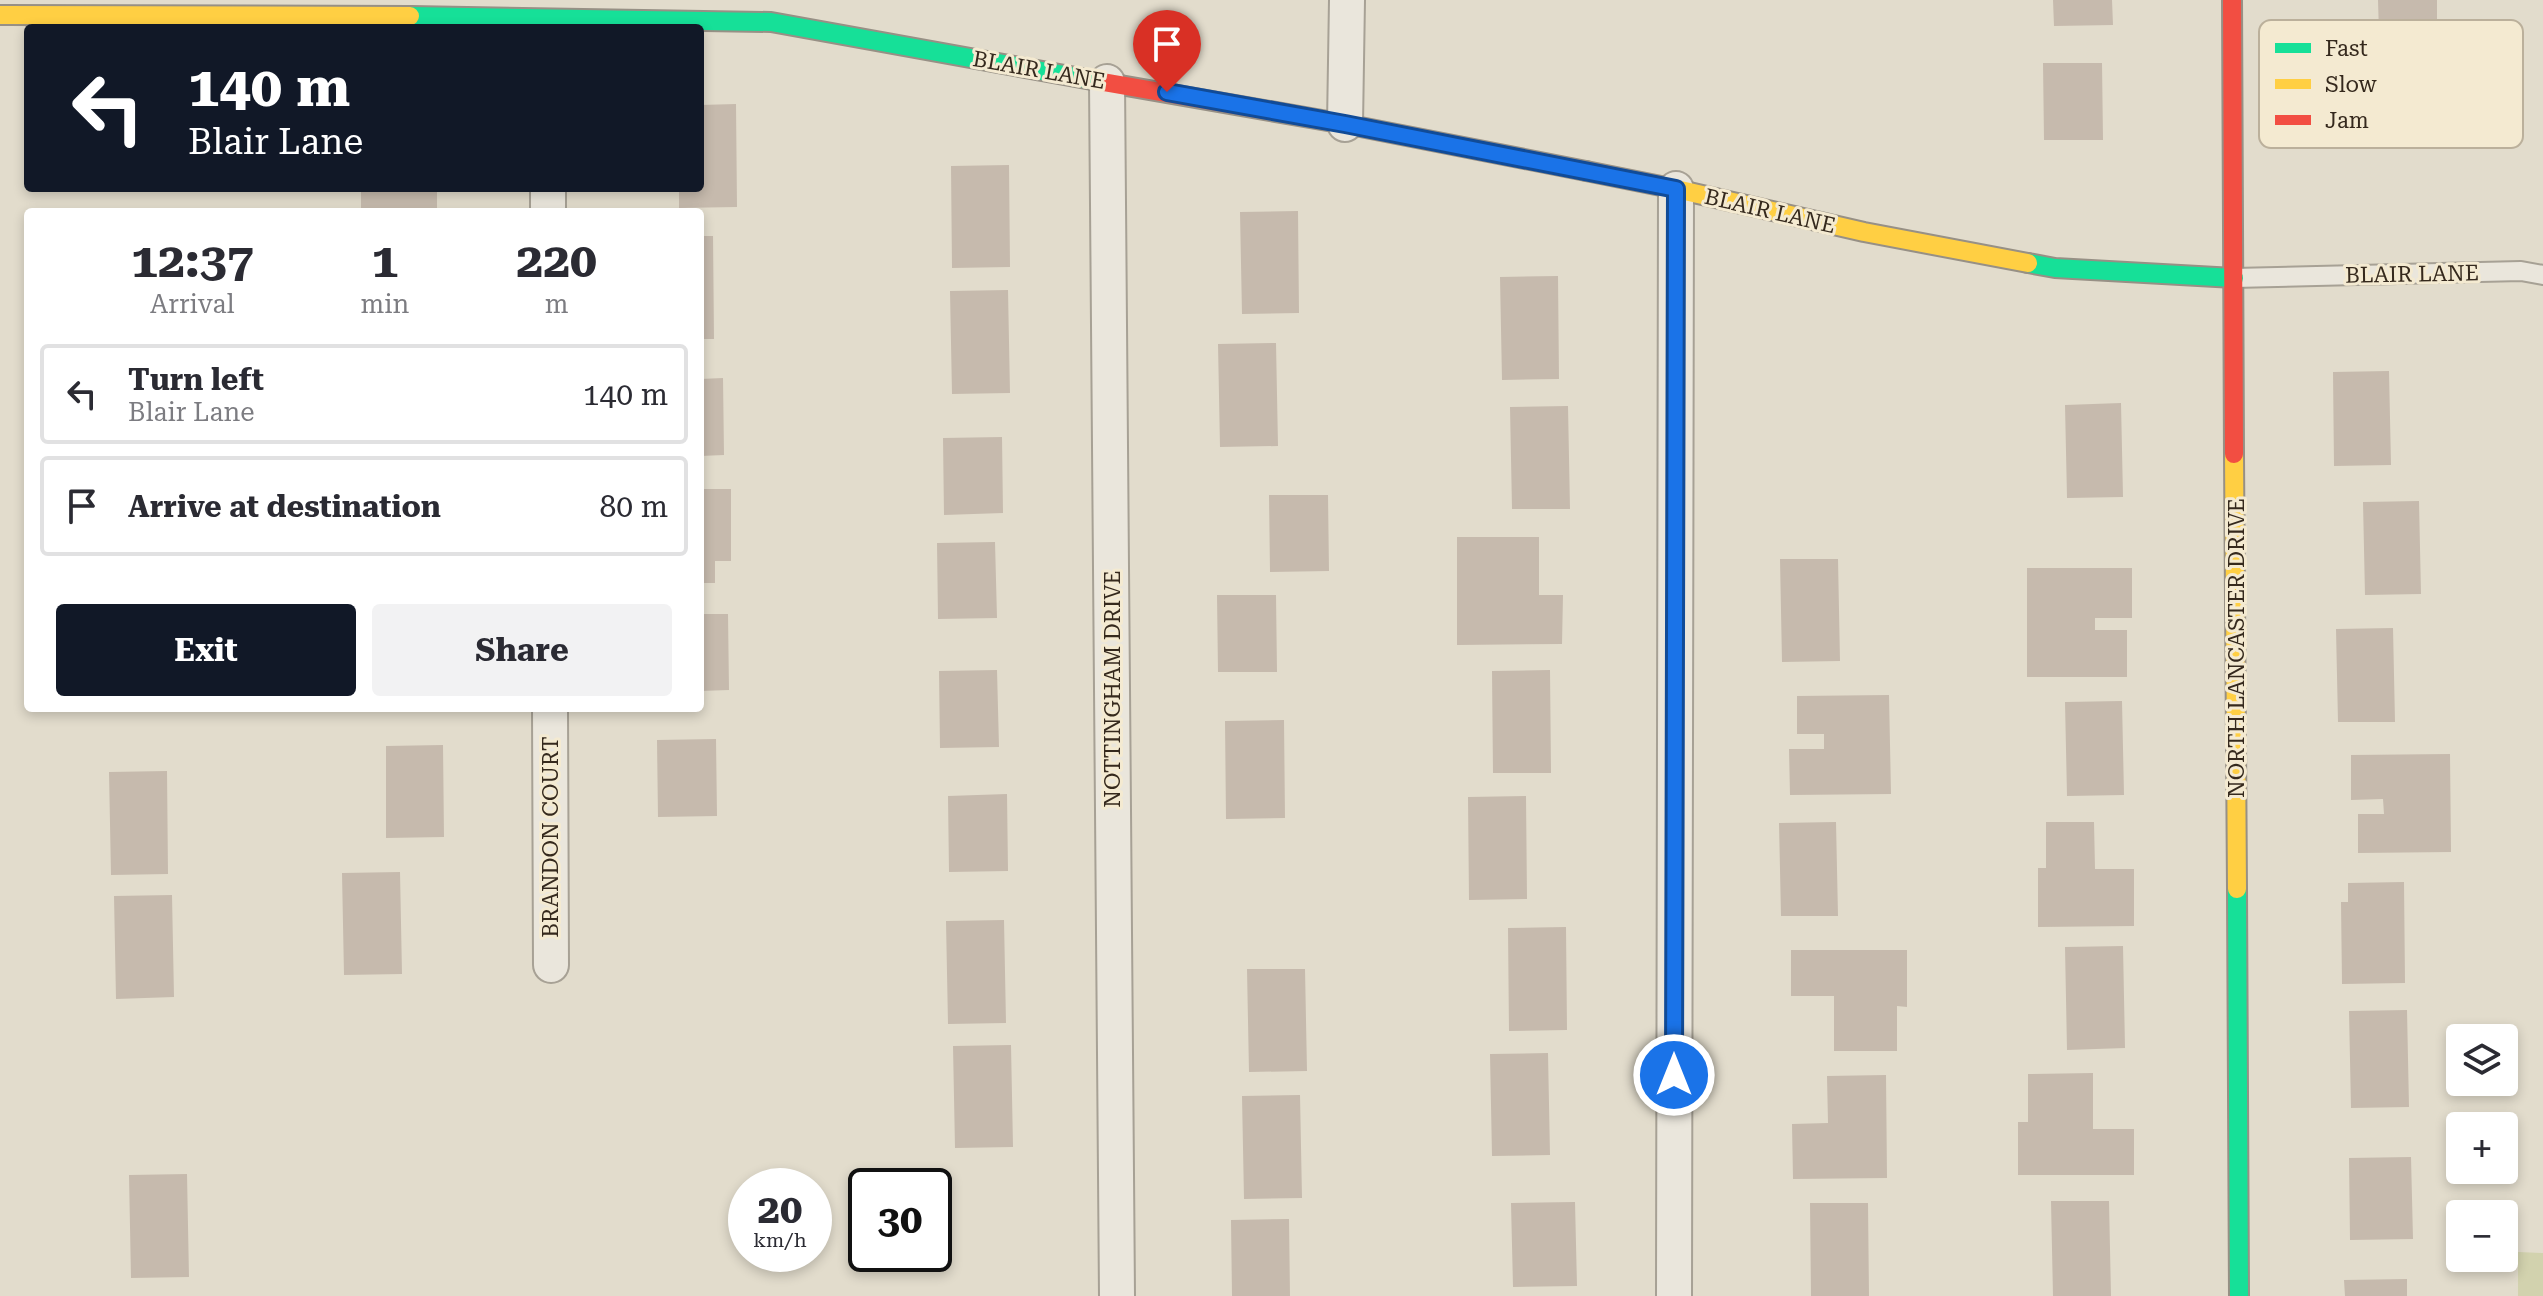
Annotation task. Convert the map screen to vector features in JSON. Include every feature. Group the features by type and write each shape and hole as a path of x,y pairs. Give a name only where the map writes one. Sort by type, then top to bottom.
{"street":[{"path":"1345,124 1347,0"},
{"name":"NORTH LANCASTER DRIVE","path":"2232,0 2239,1296"},
{"name":"BLAIR LANE","path":"0,15 771,22 1345,124 1676,189 1864,232 2055,268 2234,278"},
{"name":"NOTTINGHAM DRIVE","path":"1107,82 1117,1296"},
{"path":"1674,1296 1676,189"},
{"name":"BRANDON COURT","path":"550,712 551,965"}],"lane":[{"name":"BLAIR LANE","path":"2234,278 2521,271 2543,275"}],"green space":[{"path":"2518,1252 2543,1253 2543,1296 2518,1296"}],"building":[{"path":"2053,0 2112,0 2113,25 2054,26"},
{"path":"2378,0 2437,0 2437,20 2379,20"},
{"path":"2043,63 2102,63 2103,140 2044,140"},
{"path":"736,104 737,207 679,208 679,192 704,192 704,105"},
{"path":"1009,165 1010,267 952,268 951,166"},
{"path":"361,192 437,192 437,208 361,208"},
{"path":"1298,211 1299,313 1242,314 1240,212"},
{"path":"704,236 713,236 714,339 704,339"},
{"path":"1558,276 1559,379 1502,380 1500,277"},
{"path":"1008,290 1010,393 952,394 950,291"},
{"path":"1276,343 1278,446 1220,447 1218,344"},
{"path":"2389,371 2391,465 2334,466 2333,372"},
{"path":"723,378 724,455 704,456 704,379"},
{"path":"2121,403 2123,497 2067,498 2065,405"},
{"path":"1568,406 1570,509 1512,509 1510,407"},
{"path":"1002,437 1003,513 944,515 943,438"},
{"path":"704,489 731,489 731,561 715,561 715,583 704,583"},
{"path":"1269,495 1328,495 1329,571 1270,572"},
{"path":"2419,501 2421,594 2365,595 2363,502"},
{"path":"1457,537 1539,537 1539,595 1563,595 1562,644 1457,645"},
{"path":"995,542 997,618 938,619 937,543"},
{"path":"1780,559 1838,559 1840,661 1782,662"},
{"path":"2027,568 2132,568 2132,618 2095,618 2095,630 2127,630 2127,677 2027,677"},
{"path":"1217,595 1276,595 1277,672 1218,672"},
{"path":"704,614 728,614 729,690 704,691"},
{"path":"2393,628 2395,722 2338,722 2336,629"},
{"path":"997,670 999,747 940,748 939,671"},
{"path":"1550,670 1551,773 1493,773 1492,671"},
{"path":"1889,695 1891,794 1790,795 1789,749 1824,749 1824,734 1797,734 1797,696"},
{"path":"2122,701 2124,795 2067,796 2065,702"},
{"path":"1284,720 1285,818 1226,819 1225,721"},
{"path":"716,739 717,816 658,817 657,740"},
{"path":"443,745 444,837 386,838 386,746"},
{"path":"2450,754 2451,852 2358,853 2358,814 2384,814 2383,799 2351,800 2351,755"},
{"path":"167,771 168,874 111,875 109,772"},
{"path":"1007,794 1008,871 949,872 948,796"},
{"path":"1526,796 1527,899 1469,900 1468,797"},
{"path":"1836,822 1838,916 1781,916 1779,823"},
{"path":"2046,822 2094,822 2095,869 2134,869 2134,926 2038,927 2038,868 2046,868"},
{"path":"400,872 402,974 344,975 342,873"},
{"path":"2404,882 2405,983 2342,984 2341,902 2348,902 2348,883"},
{"path":"172,895 174,997 116,999 114,896"},
{"path":"1004,920 1006,1023 948,1024 946,921"},
{"path":"1566,927 1567,1030 1509,1031 1508,928"},
{"path":"2123,946 2125,1048 2067,1050 2065,947"},
{"path":"1791,950 1907,950 1907,1007 1897,1006 1897,1051 1834,1051 1834,996 1791,996"},
{"path":"1247,969 1305,969 1307,1071 1249,1072"},
{"path":"2407,1010 2409,1107 2351,1108 2349,1011"},
{"path":"1011,1045 1013,1147 955,1148 953,1046"},
{"path":"1548,1053 1550,1155 1492,1156 1490,1054"},
{"path":"2093,1073 2093,1129 2134,1129 2134,1175 2018,1175 2018,1122 2028,1122 2028,1074"},
{"path":"1886,1075 1887,1178 1793,1179 1792,1124 1828,1123 1827,1076"},
{"path":"1300,1095 1302,1198 1244,1199 1242,1096"},
{"path":"2411,1157 2413,1239 2350,1240 2349,1158"},
{"path":"187,1174 189,1277 131,1278 129,1175"},
{"path":"2051,1201 2109,1201 2111,1296 2053,1296"},
{"path":"1575,1202 1577,1286 1513,1287 1511,1203"},
{"path":"1810,1203 1868,1203 1869,1296 1811,1296"},
{"path":"1289,1219 1290,1296 1232,1296 1231,1220"},
{"path":"2407,1279 2407,1296 2345,1296 2344,1280"}],"traffic: fast":[{"path":"410,16 771,22 1103,82"},
{"path":"2028,263 2055,268 2234,278"},
{"path":"2237,889 2239,1296"}],"traffic: slow":[{"path":"0,15 410,16"},
{"path":"1586,171 1864,232 2028,263"},
{"path":"2234,454 2237,889"}],"traffic: jam":[{"path":"2232,0 2234,454"},
{"path":"1103,82 1345,124 1586,171"}],"route":[{"path":"1167,92 1676,189 1674,1075"}]}
